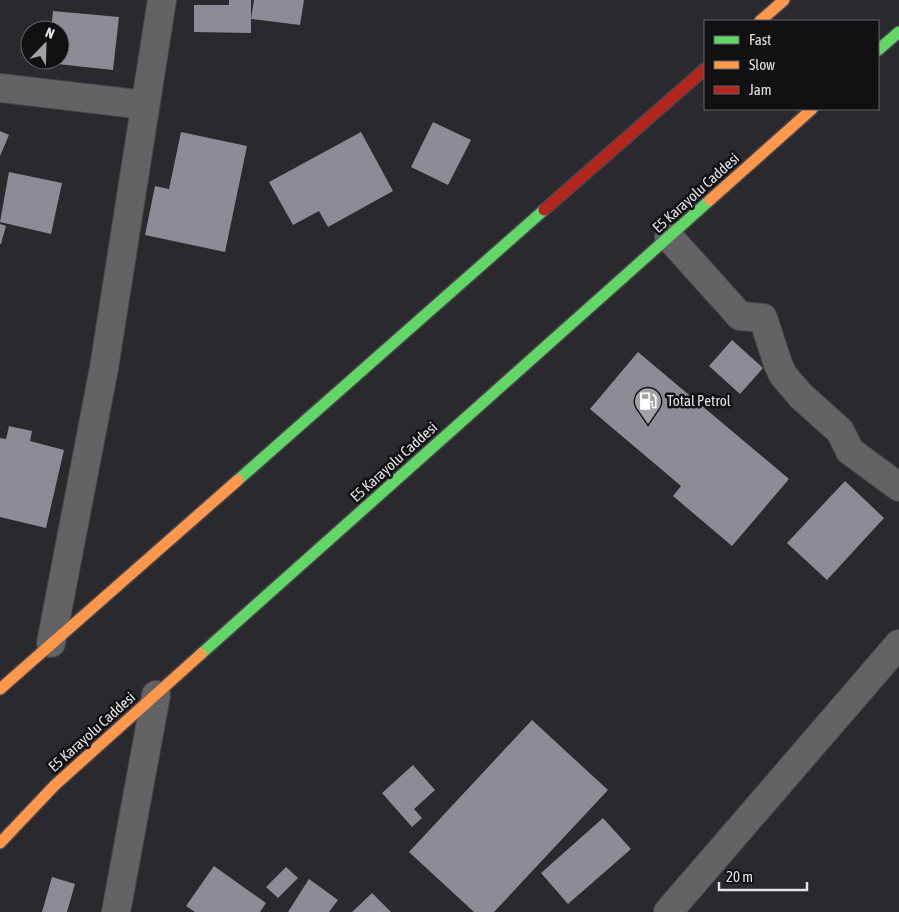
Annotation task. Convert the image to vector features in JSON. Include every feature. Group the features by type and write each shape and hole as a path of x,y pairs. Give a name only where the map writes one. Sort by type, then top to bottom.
{"highway":[{"path":"761,20 784,0"},
{"path":"879,49 899,32"},
{"path":"0,689 704,70"},
{"name":"E5 Karayolu Caddesi","path":"0,843 55,786 811,110"}],"street":[{"path":"51,643 104,368 162,0"},
{"path":"0,88 145,105"},
{"path":"669,237 740,316 763,318 778,364 784,375 801,396 840,431 850,451 899,487"},
{"path":"668,912 899,644"},
{"path":"116,912 156,695"}],"building":[{"path":"229,0 251,0 251,33 194,32 194,5 229,5"},
{"path":"254,0 304,0 300,25 251,19"},
{"path":"53,11 119,17 113,70 70,65 70,20 52,20"},
{"path":"433,122 471,140 448,185 411,167"},
{"path":"0,131 9,135 0,156"},
{"path":"181,132 247,146 225,252 145,235 155,186 169,189"},
{"path":"361,132 393,191 328,227 319,211 293,225 269,182"},
{"path":"9,172 62,183 51,234 0,222"},
{"path":"0,224 6,226 1,244 0,244"},
{"path":"732,340 763,368 740,394 709,366"},
{"path":"638,352 789,479 732,546 673,496 681,486 590,409"},
{"path":"9,426 32,431 30,441 64,450 46,528 0,517 0,438 6,439"},
{"path":"845,481 884,518 827,580 787,543"},
{"path":"532,720 608,790 494,912 474,912 409,852"},
{"path":"413,765 435,790 414,809 422,818 412,827 382,793"},
{"path":"603,818 631,849 568,904 541,873"},
{"path":"214,866 266,903 260,912 195,912 186,906"},
{"path":"286,867 298,878 278,898 266,887"},
{"path":"52,877 75,884 67,912 42,912"},
{"path":"309,879 338,900 329,912 288,912"},
{"path":"372,893 391,912 352,912"}],"traffic: fast":[{"path":"879,49 899,32"},
{"path":"201,654 710,200"},
{"path":"238,480 544,210"}],"traffic: slow":[{"path":"761,20 784,0"},
{"path":"710,200 811,110"},
{"path":"0,689 238,480"},
{"path":"0,843 55,785 201,654"}],"traffic: jam":[{"path":"544,210 704,70"}],"place":[{"name":"Total Petrol","path":"648,425"}]}
